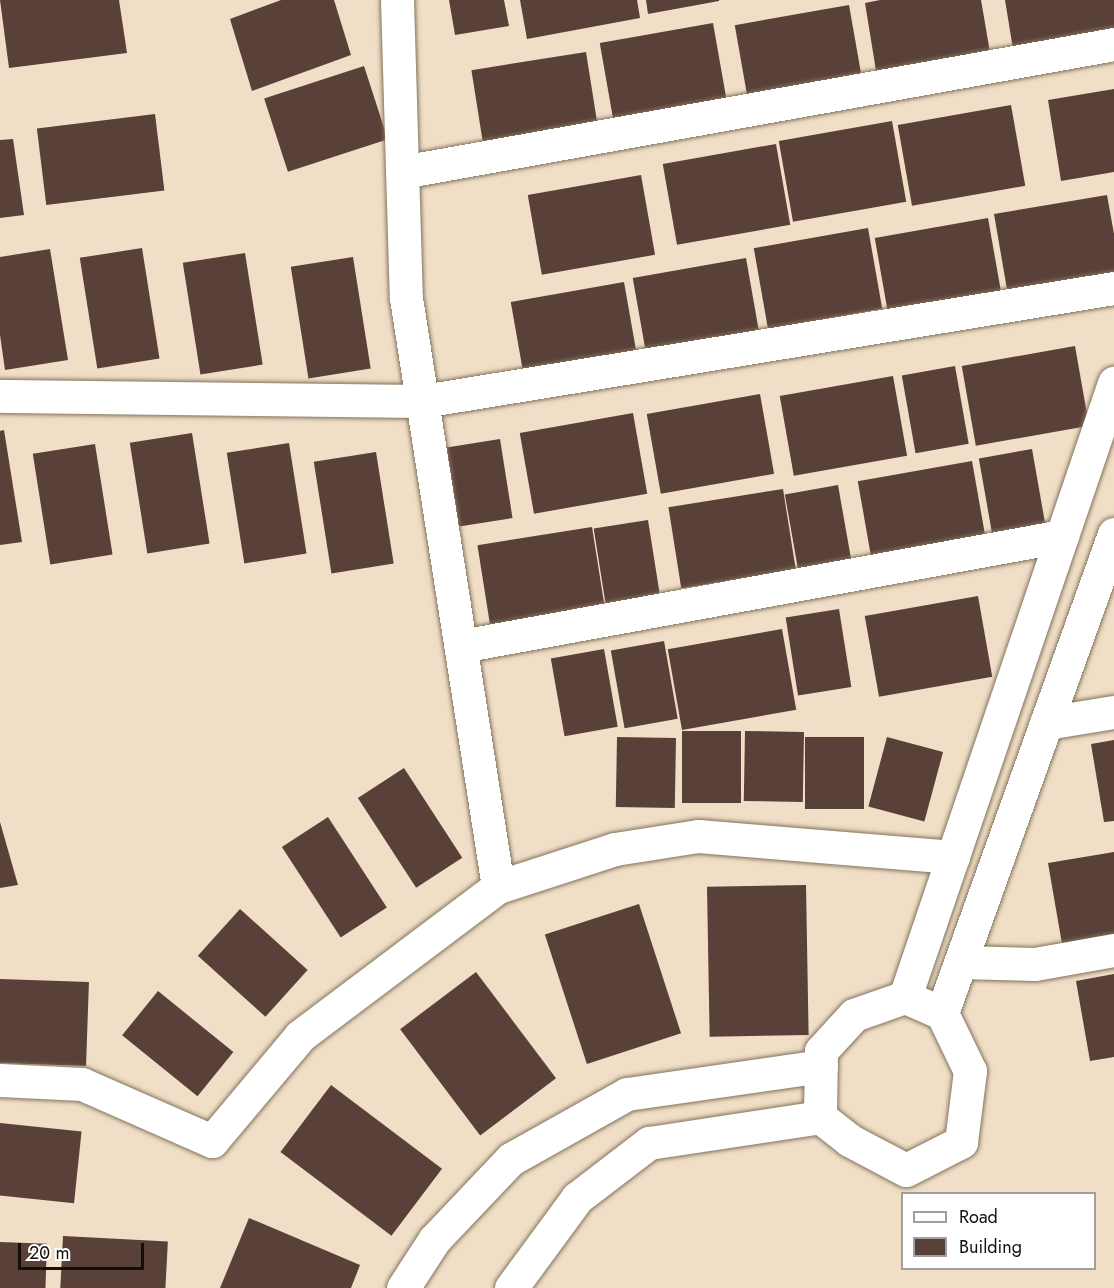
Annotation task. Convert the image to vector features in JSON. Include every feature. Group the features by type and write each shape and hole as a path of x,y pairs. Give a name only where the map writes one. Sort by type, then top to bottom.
{"street":[{"path":"397,0 406,298 498,887"},
{"path":"402,172 1114,44"},
{"path":"0,396 423,401 1114,288"},
{"path":"905,997 1114,383"},
{"path":"942,1013 1114,534"},
{"path":"461,646 1062,536"},
{"path":"1046,723 1114,712"},
{"path":"0,1080 82,1084 212,1141 300,1036 498,887 615,849 698,836 953,857"},
{"path":"960,962 1035,964 1114,950"},
{"path":"511,1288 577,1198 649,1143 820,1118 849,1140 906,1170 961,1142 970,1071 942,1013 905,997 854,1015 821,1051 820,1118"},
{"path":"403,1288 434,1240 511,1159 627,1094 821,1066"}],"building":[{"path":"0,0 119,0 127,53 9,68"},
{"path":"281,0 334,0 351,55 252,91 230,19"},
{"path":"449,0 504,0 509,26 455,35"},
{"path":"520,0 637,0 640,18 527,39"},
{"path":"646,0 719,0 719,1 648,14"},
{"path":"880,0 981,0 992,64 878,83 865,3"},
{"path":"1005,0 1114,0 1114,38 1014,55"},
{"path":"849,5 863,85 749,105 735,25"},
{"path":"713,23 727,104 614,124 600,43"},
{"path":"586,52 599,133 484,151 471,70"},
{"path":"364,66 388,139 288,172 264,98"},
{"path":"1114,89 1114,172 1061,181 1048,100"},
{"path":"1011,105 1025,186 912,206 898,125"},
{"path":"155,114 164,190 46,205 37,129"},
{"path":"892,121 906,202 793,222 779,141"},
{"path":"13,139 24,215 0,218 0,140"},
{"path":"776,144 790,225 677,245 663,164"},
{"path":"641,175 655,255 542,275 528,195"},
{"path":"1107,195 1114,234 1114,276 1008,295 994,214"},
{"path":"988,218 1002,299 889,319 875,238"},
{"path":"868,228 882,309 768,329 754,248"},
{"path":"142,248 160,359 97,368 80,258"},
{"path":"50,249 68,360 5,370 0,335 0,257"},
{"path":"245,253 263,365 200,374 183,263"},
{"path":"353,257 371,369 308,378 291,267"},
{"path":"746,258 760,338 647,358 633,278"},
{"path":"624,282 638,362 525,382 511,302"},
{"path":"1075,346 1089,426 976,446 962,366"},
{"path":"955,366 969,444 916,453 902,375"},
{"path":"893,376 907,456 794,476 780,396"},
{"path":"760,394 774,474 661,494 647,414"},
{"path":"633,413 647,494 534,514 520,433"},
{"path":"4,430 22,542 0,545 0,431"},
{"path":"192,433 210,544 147,553 130,443"},
{"path":"500,439 513,518 459,526 447,447"},
{"path":"289,443 307,554 244,563 227,453"},
{"path":"95,444 113,555 50,564 33,454"},
{"path":"1032,449 1046,528 993,537 979,458"},
{"path":"376,452 394,564 331,573 314,462"},
{"path":"972,461 986,542 872,562 858,481"},
{"path":"838,485 852,563 799,572 785,494"},
{"path":"783,489 796,570 681,588 668,507"},
{"path":"648,520 661,599 606,608 594,529"},
{"path":"592,527 605,608 490,626 477,545"},
{"path":"978,596 992,677 879,697 865,616"},
{"path":"839,609 851,687 798,695 786,617"},
{"path":"782,629 796,710 682,730 668,649"},
{"path":"664,641 678,719 625,728 611,650"},
{"path":"604,649 618,727 565,736 551,658"},
{"path":"682,731 741,731 741,803 682,803"},
{"path":"745,731 804,732 803,802 744,801"},
{"path":"617,737 676,738 675,808 616,807"},
{"path":"805,737 864,737 864,809 805,809"},
{"path":"887,737 943,752 924,822 868,807"},
{"path":"1114,740 1114,821 1104,822 1091,744"},
{"path":"404,768 462,858 416,888 358,798"},
{"path":"328,817 387,908 341,938 282,847"},
{"path":"0,822 18,885 0,888"},
{"path":"1114,852 1114,935 1062,944 1048,863"},
{"path":"806,885 809,1035 710,1037 707,887"},
{"path":"639,904 681,1033 587,1064 545,935"},
{"path":"240,909 308,970 265,1017 198,956"},
{"path":"476,972 556,1078 480,1135 400,1029"},
{"path":"1114,974 1114,1057 1090,1061 1076,981"},
{"path":"0,979 89,982 86,1066 0,1063"},
{"path":"158,991 233,1052 198,1096 122,1035"},
{"path":"331,1085 442,1169 391,1236 280,1152"},
{"path":"0,1123 82,1132 74,1203 0,1195"},
{"path":"249,1218 360,1265 351,1288 220,1288"},
{"path":"63,1236 168,1241 165,1288 60,1288"},
{"path":"0,1242 47,1244 45,1288 0,1288"}]}
